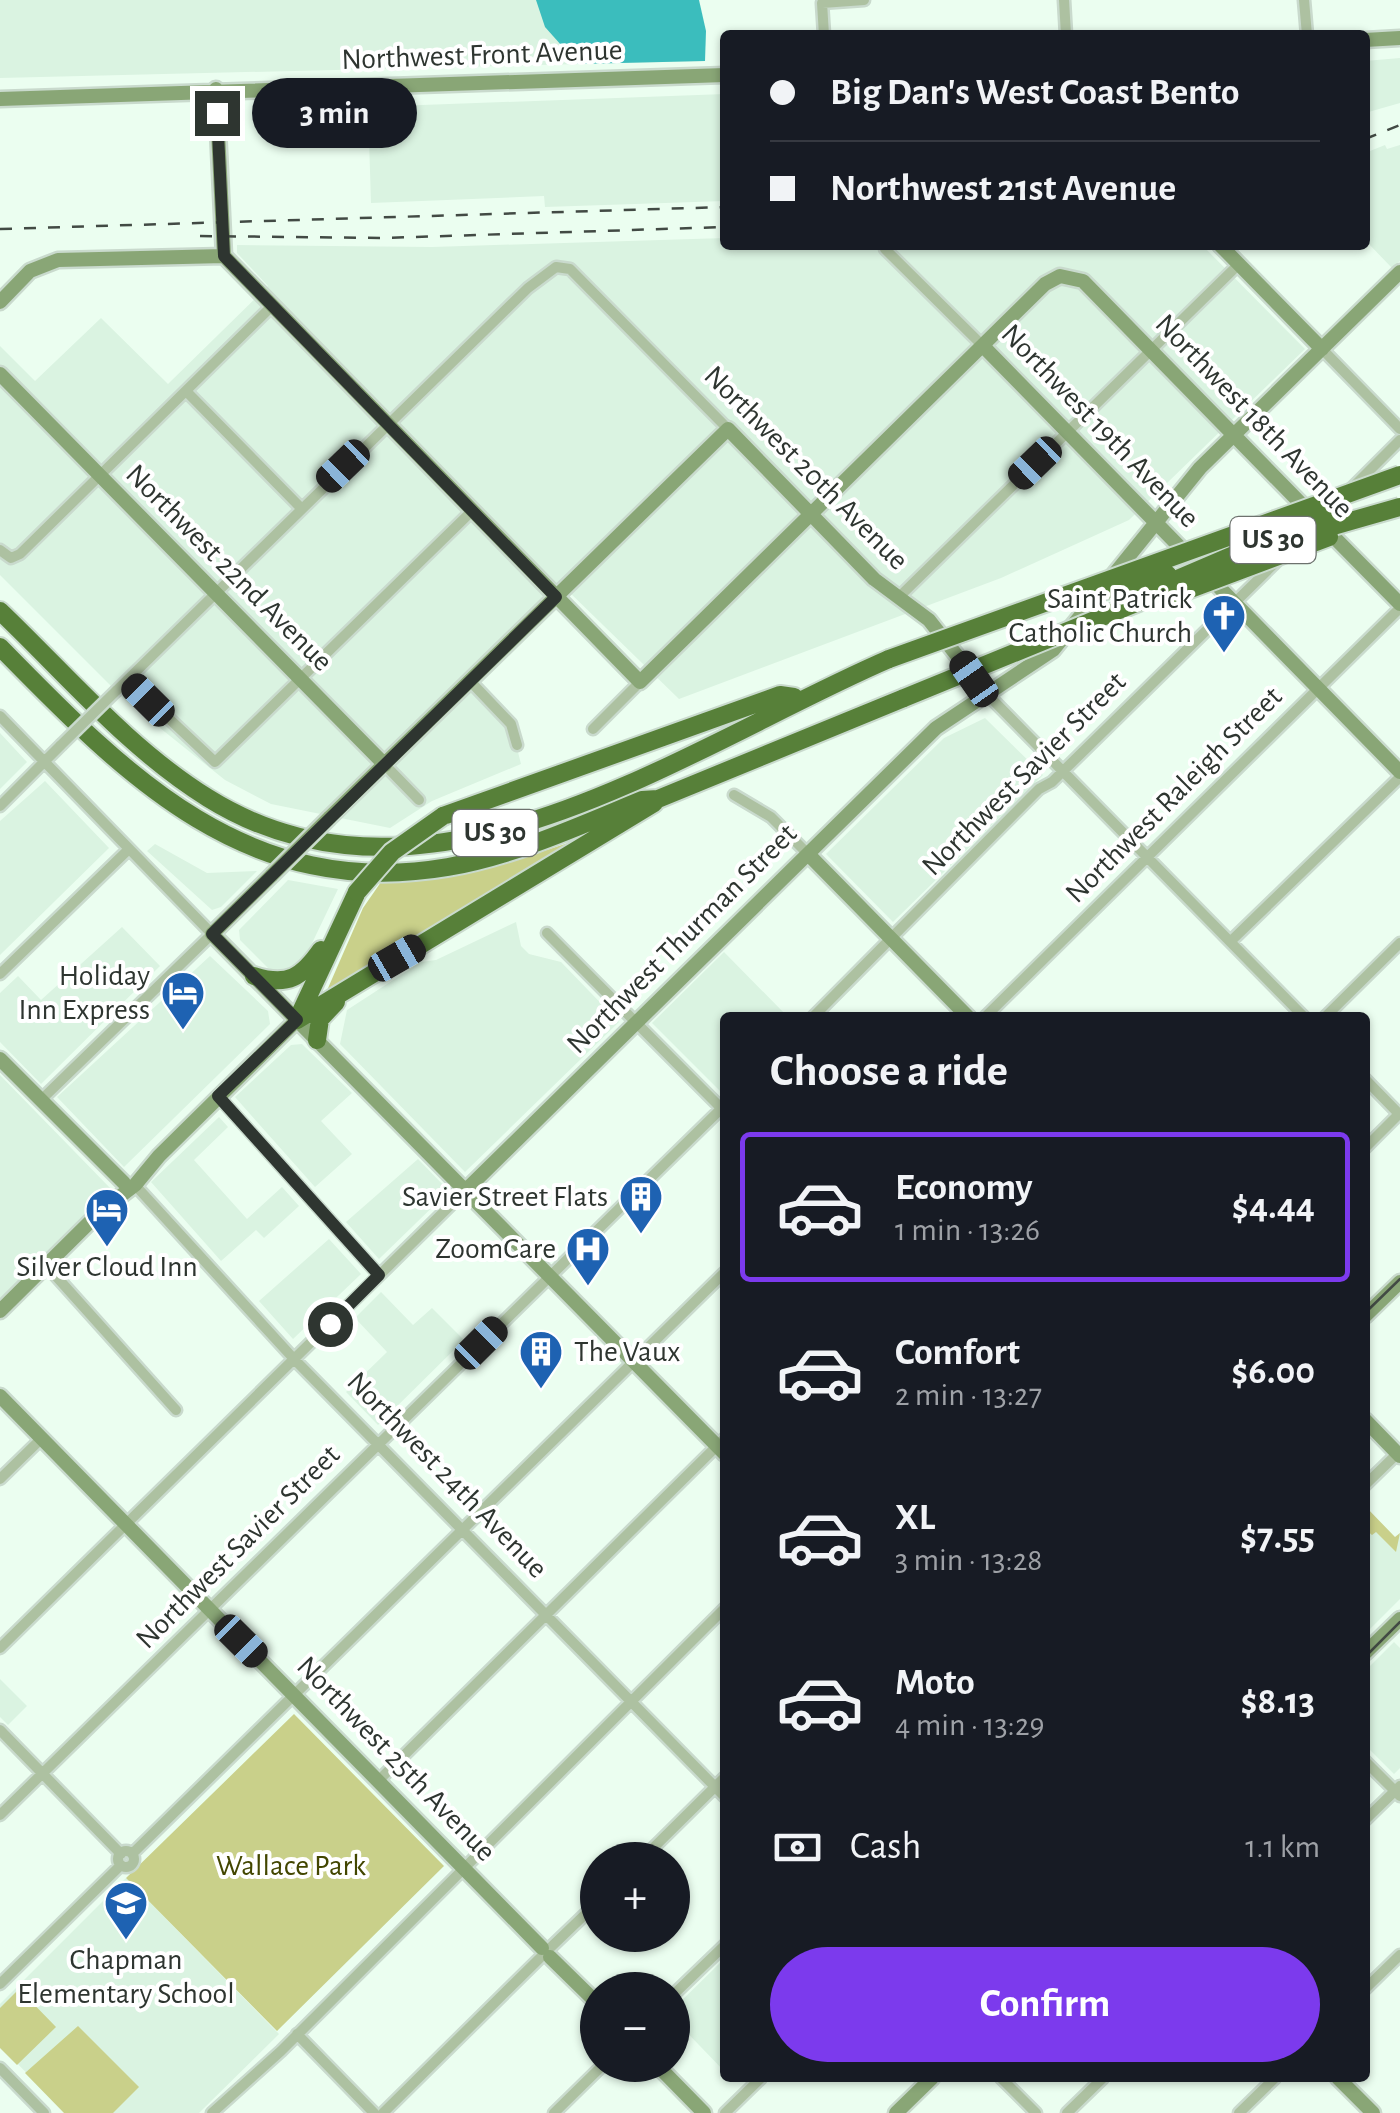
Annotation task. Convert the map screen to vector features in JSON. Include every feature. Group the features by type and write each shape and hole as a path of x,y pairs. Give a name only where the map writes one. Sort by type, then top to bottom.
{"highway":[{"name":"US 30","path":"0,611 122,731 203,795 264,825 350,846 439,845 516,827 618,786 800,698 889,660 1066,598 1105,579 1400,478"},
{"name":"US 30","path":"0,647 142,785 210,828 306,863 371,871 446,867 506,853 642,800 658,799 1146,599 1154,589 1400,478"},
{"path":"1066,598 1108,592 1400,507"},
{"path":"1146,599 1159,600 1326,538 1400,516"},
{"path":"297,1020 357,892 392,852 443,816 780,695 800,698"},
{"path":"297,1020 649,809 658,799"},
{"path":"254,976 277,983 305,973 345,917"},
{"path":"317,1040 320,1018 329,1008 423,943"}],"street":[{"path":"824,30 822,3 864,0"},
{"path":"1064,0 1066,30"},
{"path":"1304,0 1307,30"},
{"path":"1370,40 1400,38"},
{"name":"Northwest Front Avenue","path":"0,99 720,75"},
{"path":"216,90 224,256 640,682"},
{"name":"Northwest 19th Avenue","path":"886,250 1400,774"},
{"path":"1225,250 1400,429"},
{"path":"0,302 24,276 50,262 224,256"},
{"path":"898,598 1239,264"},
{"name":"Northwest 20th Avenue","path":"386,424 528,288 556,267 570,269 811,514 898,598 939,631 988,695 1299,1012"},
{"name":"Northwest Thurman Street","path":"0,1648 936,728 1053,650 1156,522 1234,435 1400,272"},
{"name":"Northwest 18th Avenue","path":"983,346 1045,284 1064,275 1083,281 1400,606"},
{"path":"0,550 11,558 271,307"},
{"path":"593,729 983,346"},
{"name":"Northwest 22nd Avenue","path":"0,374 419,800"},
{"path":"186,391 300,507"},
{"path":"0,806 386,424"},
{"path":"42,1100 728,428"},
{"name":"Northwest Savier Street","path":"818,1012 1040,788 1052,782 1400,440"},
{"path":"128,680 208,760 215,762 472,511"},
{"name":"Northwest Raleigh Street","path":"990,1012 1400,606"},
{"path":"470,681 512,724 516,745"},
{"path":"0,716 720,1444"},
{"path":"1231,941 1400,774"},
{"path":"734,795 771,817 963,1012"},
{"path":"0,974 129,849"},
{"path":"547,933 720,1104"},
{"path":"1330,1012 1400,944"},
{"path":"0,1311 297,1020"},
{"name":"Northwest 24th Avenue","path":"0,1058 129,1184 294,1359 720,1792"},
{"path":"1370,1084 1400,1114 1370,1143"},
{"path":"218,1096 379,1275"},
{"name":"Northwest Savier Street","path":"0,1815 720,1112"},
{"path":"46,1266 176,1410"},
{"path":"0,1984 720,1277"},
{"path":"1370,1311 1400,1282"},
{"name":"Northwest 25th Avenue","path":"0,1396 580,1986"},
{"path":"1370,1425 1399,1453 1370,1480"},
{"path":"0,1479 41,1439"},
{"path":"378,1780 720,1448"},
{"path":"212,2113 297,2034 720,1613"},
{"path":"1370,1648 1400,1619"},
{"path":"0,1730 125,1858"},
{"path":"1370,1766 1398,1791 1370,1816"},
{"path":"658,1842 720,1782"},
{"path":"383,2113 580,1919"},
{"path":"690,1979 720,1950"},
{"path":"1370,1984 1400,1954"},
{"path":"297,2034 374,2113"},
{"path":"0,2068 42,2112"},
{"path":"554,2113 585,2082"},
{"path":"674,2082 704,2113"},
{"path":"725,2113 757,2082"},
{"path":"896,2113 928,2082"},
{"path":"1005,2082 1036,2113"},
{"path":"1066,2113 1099,2082"},
{"path":"1239,2113 1271,2082"},
{"path":"1342,2082 1373,2113"}],"shaded area":[{"path":"0,0 577,0 705,61 0,78"},
{"path":"1400,58 1400,103 1370,112 1370,61"},
{"path":"720,94 720,201 545,207 544,196 371,203 368,107"},
{"path":"1400,145 1400,261 1392,268 1370,245 1370,151"},
{"path":"720,238 720,250 1207,250 1305,349 1129,520 1001,578 679,699 565,588 469,681 511,724 521,764 432,801 390,828 271,804 225,780 125,700 0,575 0,346 35,381 101,318 168,384 268,286 237,253 237,245 432,247"},
{"path":"985,718 1043,775 893,922 826,854 944,738"},
{"path":"0,733 27,762 0,789"},
{"path":"45,781 109,848 0,955 0,821"},
{"path":"155,844 207,873 257,871 221,907 212,910 147,851"},
{"path":"288,880 338,889 304,960 292,970 279,972 268,968 240,940 239,930"},
{"path":"516,922 521,946 529,954 561,962 619,1022 465,1172 340,1044 347,1010 421,962 436,960"},
{"path":"122,927 160,966 41,1084 0,1042 0,993 18,976 41,1000"},
{"path":"724,952 783,1012 720,1012 720,1091 652,1023"},
{"path":"210,956 268,1011 270,1024 124,1167 57,1097"},
{"path":"302,1044 352,1093 321,1121 352,1154 315,1187 235,1097 291,1045"},
{"path":"0,1075 111,1189 0,1298"},
{"path":"219,1117 228,1127 194,1160 247,1219 282,1187 299,1206 264,1238 256,1230 221,1261 151,1182"},
{"path":"418,1159 449,1191 379,1259 346,1222"},
{"path":"329,1239 361,1274 293,1339 259,1301"},
{"path":"381,1292 413,1325 432,1308 464,1340 378,1425 346,1392 387,1352 355,1318"},
{"path":"1370,1512 1395,1538 1400,1534 1400,1599 1370,1629"},
{"path":"1394,1642 1400,1648 1400,1768 1394,1774 1370,1750 1370,1666"},
{"path":"0,1679 27,1706 8,1725 0,1717"},
{"name":"Chapman Elementary School","path":"126,1878 279,2034 199,2113 66,2113 0,2046 0,2004"},
{"path":"720,1963 720,2067 690,2036 690,1992"}],"green space":[{"path":"571,842 325,995 363,908 381,882 478,869"},
{"path":"1370,1511 1395,1537 1400,1533 1396,1552 1376,1532 1372,1535"},
{"name":"Wallace Park","path":"294,1714 444,1866 277,2031 126,1878"},
{"path":"19,1989 56,2027 17,2065 0,2048 0,2008"},
{"path":"78,2026 139,2087 113,2113 64,2113 25,2073"}],"water":[{"path":"536,0 699,0 706,31 705,61 578,64 545,27"}],"tram line":[{"path":"1370,1308 1400,1279"},
{"path":"1370,1652 1400,1622"}],"railway":[{"path":"1370,137 1400,125"},
{"path":"0,229 720,207"},
{"path":"200,236 383,238 720,227"}],"place":[{"name":"Saint Patrick Catholic Church","path":"1224,654"},
{"name":"Holiday Inn Express","path":"183,1031"},
{"name":"Savier Street Flats","path":"641,1235"},
{"name":"Silver Cloud Inn","path":"107,1248"},
{"name":"ZoomCare","path":"588,1287"},
{"name":"The Vaux","path":"541,1390"},
{"name":"Chapman Elementary School","path":"126,1941"}],"route":[{"path":"217,113 220,237 224,256 556,597 212,934 297,1020 218,1096 379,1275 330,1324"}]}
